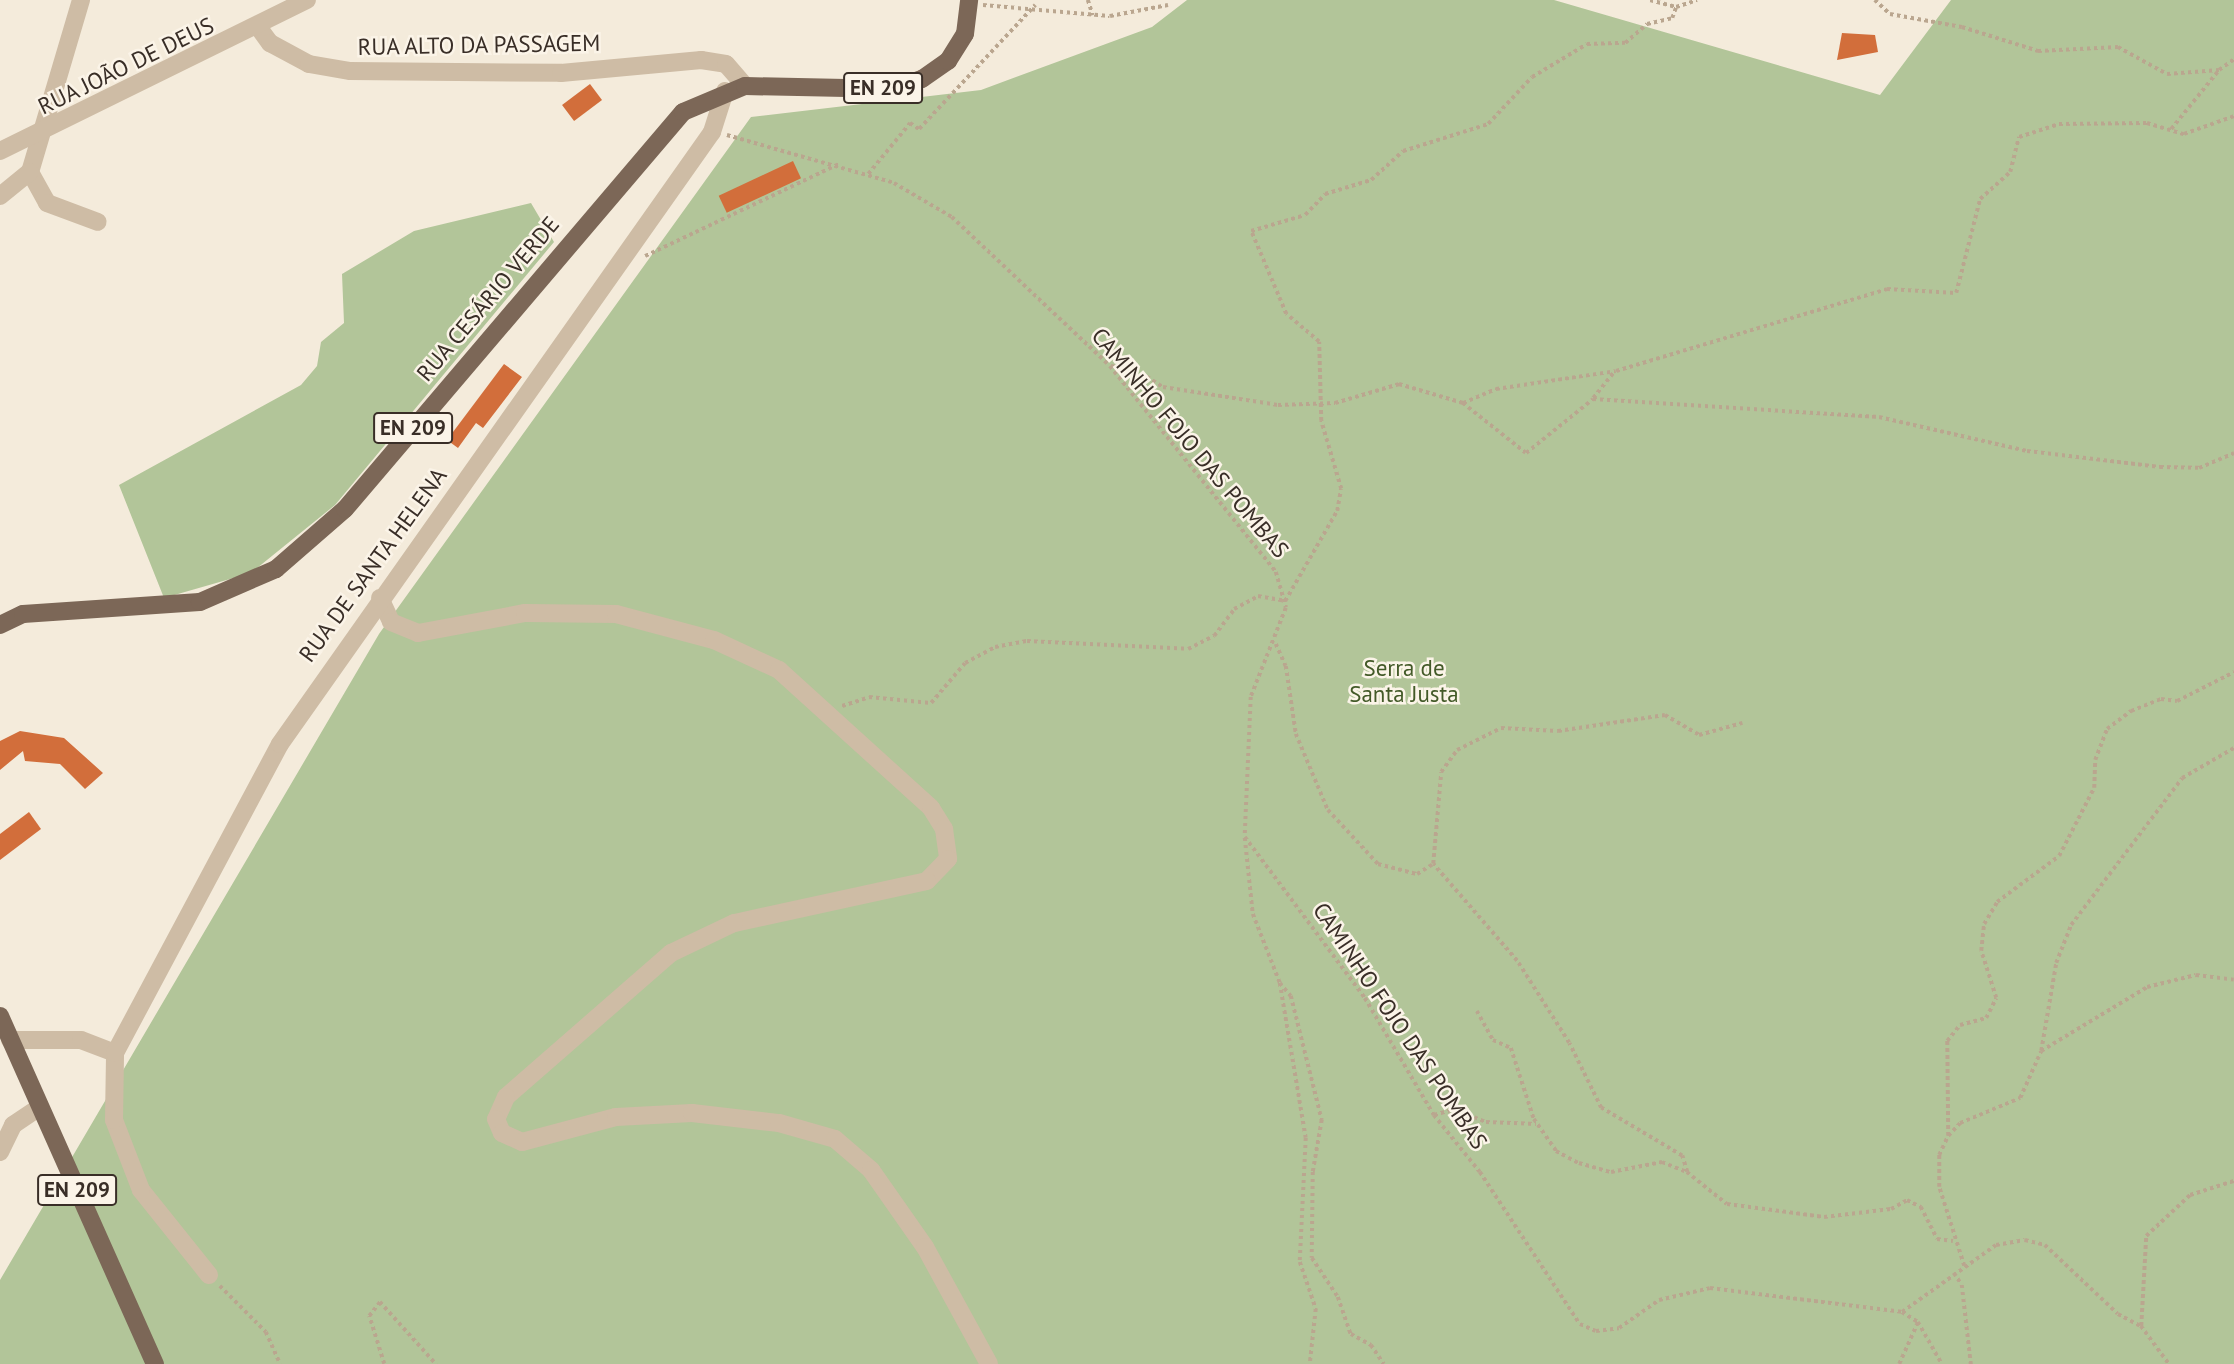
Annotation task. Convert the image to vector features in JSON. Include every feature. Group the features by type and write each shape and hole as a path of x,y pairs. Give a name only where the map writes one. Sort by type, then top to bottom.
{"main road":[{"name":"EN 209","path":"745,86 894,89 922,79 948,61 965,34 970,3"},
{"name":"RUA CESÁRIO VERDE","path":"0,625 23,614 200,602 247,585 304,549 345,509 656,137 683,112 725,91 745,86"},
{"name":"EN 209","path":"0,1016 155,1364"}],"street":[{"path":"0,196 30,172 81,0"},
{"name":"RUA JOÃO DE DEUS","path":"0,151 40,135 258,28 307,0"},
{"name":"RUA ALTO DA PASSAGEM","path":"258,28 270,43 309,64 350,71 561,73 702,60 726,64 745,86"},
{"name":"RUA DE SANTA HELENA","path":"209,1275 141,1190 114,1120 115,1053 279,744 712,132 725,91"},
{"path":"30,172 47,203 98,222"},
{"path":"380,598 391,622 418,632 525,613 616,614 715,640 757,660 832,714 931,808 944,829 948,859 927,881 734,923 671,953 506,1097 496,1119 502,1133 522,1142 616,1117 692,1113 779,1123 835,1139 871,1170 925,1247 989,1364"},
{"path":"10,1040 81,1040 115,1053"},
{"path":"0,1152 13,1125 40,1107"}],"path":[{"path":"1088,0 1093,15"},
{"path":"1650,0 1676,7 1697,0"},
{"path":"1875,0 1890,14 1962,27 2038,51 2118,47 2167,74 2219,70"},
{"path":"970,3 1035,5 1093,15 1138,14 1167,5"},
{"path":"868,174 910,123 919,129 1035,5"},
{"path":"1384,1364 1371,1345 1351,1334 1338,1297 1312,1258 1313,1172 1322,1120 1291,996 1280,984 1253,914 1245,837 1251,698 1276,643 1285,600 1337,511 1341,489 1319,403 1319,342 1286,314 1251,231 1305,215 1325,194 1371,180 1403,151 1488,124 1532,77 1587,44 1625,43 1647,24 1672,18 1676,7"},
{"path":"2171,130 2219,70 2234,59"},
{"path":"1463,403 1496,389 1616,371 1887,289 1955,293 1980,199 2010,172 2019,136 2059,124 2147,123 2184,134 2234,116"},
{"name":"CAMINHO FOJO DAS POMBAS","path":"712,132 839,164 868,174 952,217 1110,366 1276,572 1285,600"},
{"path":"615,268 713,229 839,164"},
{"path":"1110,366 1135,369 1163,387 1235,402 1319,403 1399,384 1463,403 1526,453 1593,399 1616,371"},
{"path":"1593,399 1879,417 2027,451 2160,467 2199,468 2234,453"},
{"path":"832,714 869,696 931,703 965,663 995,647 1027,641 1188,649 1214,636 1234,610 1258,596 1285,600"},
{"path":"1276,643 1296,734 1328,810 1378,863 1417,874 1433,864"},
{"path":"1948,1136 1947,1041 1960,1025 1986,1018 1996,998 1981,951 1984,924 1997,902 2059,856 2094,788 2095,760 2107,729 2130,711 2161,699 2177,701 2234,672"},
{"path":"1687,1172 1682,1156 1601,1108 1569,1042 1517,961 1433,864 1441,772 1457,750 1501,729 1558,731 1665,715 1699,735 1742,723"},
{"path":"1964,1266 1953,1241 1939,1187 1939,1154 1948,1136 1960,1122 2021,1098 2041,1051 2056,963 2071,925 2182,778 2234,748"},
{"name":"CAMINHO FOJO DAS POMBAS","path":"1245,837 1365,998 1434,1115 1480,1172 1580,1324 1596,1331 1619,1328 1659,1300 1710,1288 1902,1312 1918,1322 1941,1364"},
{"path":"2041,1051 2171,977 2234,980"},
{"path":"1280,984 1279,992 1306,1138 1300,1262 1316,1309 1310,1364"},
{"path":"1477,1011 1493,1040 1511,1048 1537,1124 1556,1151 1579,1163 1611,1172 1662,1162 1687,1172 1727,1204 1824,1217 1891,1209 1907,1200 1921,1207 1937,1239 1953,1241"},
{"path":"1434,1115 1455,1109 1486,1122 1537,1124"},
{"path":"2141,1326 2146,1236 2190,1195 2234,1181"},
{"path":"1902,1312 1996,1245 2025,1240 2045,1245 2118,1314 2141,1326 2169,1364"},
{"path":"1954,1273 1962,1286 1971,1364"},
{"path":"209,1275 266,1332 280,1364"},
{"path":"384,1364 369,1315 380,1302 436,1364"},
{"path":"1899,1364 1918,1322"}],"green space":[{"name":"Serra de Santa Justa","path":"1187,0 1554,0 1880,95 1951,0 2234,0 2234,1364 0,1364 0,1280 379,634 751,117 981,90 1152,27"},
{"path":"531,203 554,242 335,505 251,573 164,598 119,485 301,385 317,366 321,342 344,323 342,274 414,231"}],"building":[{"path":"1842,33 1875,35 1878,52 1837,60"},
{"path":"590,84 602,100 574,121 562,105"},
{"path":"793,161 801,178 727,213 719,196"},
{"path":"504,364 522,377 483,428 476,423 458,448 447,440"},
{"path":"20,731 64,738 103,773 85,789 60,764 25,761 23,751 0,770 0,741"},
{"path":"29,812 41,829 0,860 0,834"}]}
